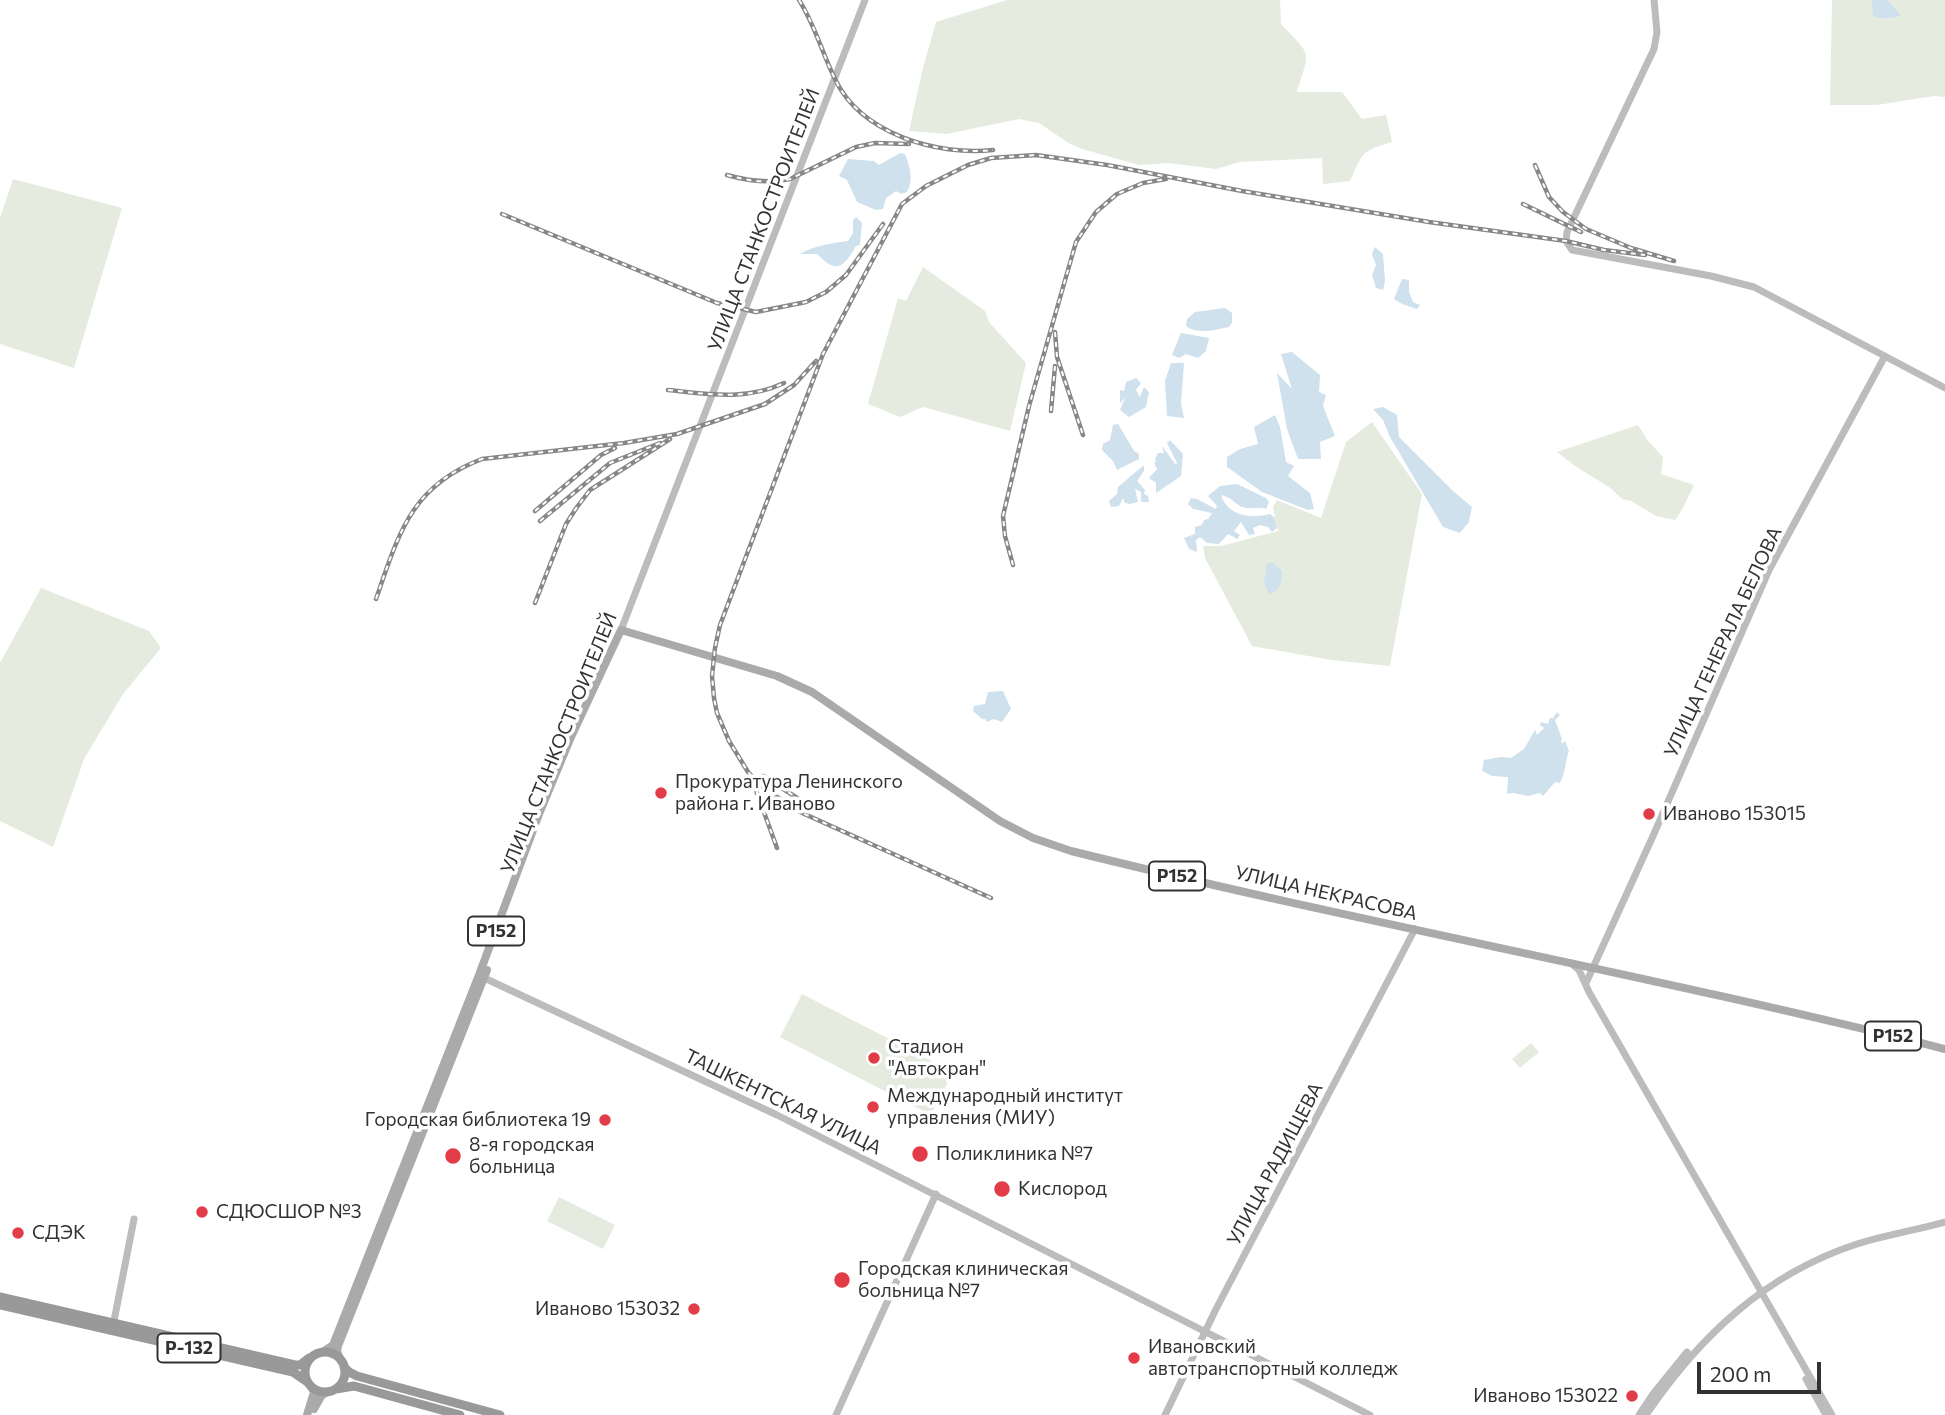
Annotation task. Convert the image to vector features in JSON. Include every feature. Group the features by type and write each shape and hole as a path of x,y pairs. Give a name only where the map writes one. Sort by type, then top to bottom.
{"highway":[{"name":"Р-132","path":"0,1297 293,1372 308,1384"},
{"name":"Р-132","path":"0,1305 298,1365 309,1358"},
{"path":"460,1415 354,1386 320,1392 308,1384 305,1369 309,1358 324,1351 335,1355 350,1373 357,1376 500,1415"},
{"path":"332,1390 344,1379 343,1364"}],"main road":[{"name":"УЛИЦА СТАНКОСТРОИТЕЛЕЙ","path":"343,1364 338,1346 574,738 623,630 865,0"},
{"path":"1654,0 1657,32 1654,49 1567,232 1566,241 1572,250 1747,284 1945,388"},
{"name":"УЛИЦА ГЕНЕРАЛА БЕЛОВА","path":"1589,968 1603,947 1769,570 1885,356"},
{"name":"УЛИЦА НЕКРАСОВА","path":"623,630 777,676 812,692 1000,821 1033,838 1072,851 1945,1049"},
{"name":"УЛИЦА РАДИЩЕВА","path":"1165,1415 1204,1334 1415,929"},
{"path":"1570,963 1579,970 1825,1409 1832,1415"},
{"path":"1586,984 1589,968"},
{"name":"УЛИЦА СТАНКОСТРОИТЕЛЕЙ","path":"324,1351 333,1345 481,979"},
{"name":"ТАШКЕНТСКАЯ УЛИЦА","path":"481,979 935,1196 1364,1414"},
{"path":"836,1415 935,1196"},
{"path":"113,1326 134,1219"},
{"path":"1639,1415 1669,1373 1708,1330 1759,1290 1812,1262 1858,1244 1945,1222"},
{"path":"1646,1415 1673,1376 1711,1333 1759,1290"},
{"path":"308,1384 314,1392 309,1415"},
{"path":"309,1415 322,1395 332,1390"}],"shaded area":[{"path":"1007,0 1280,0 1281,24 1304,49 1306,55 1297,92 1342,92 1362,119 1386,115 1392,142 1364,154 1350,181 1323,184 1322,158 1240,162 1216,169 1168,163 1139,165 1082,149 1039,123 1019,119 947,134 909,131 936,22"},
{"path":"1832,0 1945,0 1945,97 1934,96 1877,105 1830,105"},
{"path":"13,179 122,208 74,368 0,344 0,218"},
{"path":"923,267 985,311 989,322 1026,363 1010,431 923,407 900,417 868,404 898,298 906,301"},
{"path":"1372,422 1422,494 1390,666 1331,660 1252,646 1205,558 1203,546 1221,546 1278,531 1273,507 1277,500 1321,518 1346,442"},
{"path":"1638,425 1663,457 1661,474 1694,485 1675,520 1656,516 1631,501 1622,499 1609,487 1557,452"},
{"path":"41,588 149,631 161,648 123,694 84,759 53,847 0,821 0,663"},
{"name":"Стадион \"Автокран\"","path":"802,994 953,1072 931,1115 780,1037"},
{"path":"1531,1043 1539,1052 1520,1068 1512,1059"},
{"path":"559,1197 615,1225 603,1249 547,1221"}],"water":[{"path":"1872,0 1887,0 1900,16 1883,18 1873,15"},
{"path":"900,153 905,154 908,164 911,178 909,187 907,192 901,194 896,191 886,198 883,209 876,210 857,202 847,180 839,176 848,159 874,161 879,165"},
{"path":"856,217 862,223 860,245 856,246 842,264 829,264 817,254 800,254 817,247 848,241 853,233 853,220"},
{"path":"1375,247 1383,254 1383,290 1376,288 1372,275 1376,265 1372,254"},
{"path":"1402,279 1409,280 1409,292 1413,302 1420,305 1417,309 1394,299"},
{"path":"1225,308 1232,313 1229,327 1201,331 1186,326 1187,319 1195,312"},
{"path":"1181,333 1209,338 1206,351 1198,358 1186,354 1179,358 1172,355"},
{"path":"1292,352 1320,375 1319,392 1326,395 1323,406 1335,436 1320,442 1321,459 1298,459 1287,429 1277,373 1292,389 1281,354"},
{"path":"1171,363 1184,363 1181,404 1184,418 1167,416 1165,381"},
{"path":"1136,378 1141,383 1136,390 1140,397 1144,387 1149,392 1146,407 1129,417 1120,410 1125,398 1120,403 1120,390 1124,391 1126,382"},
{"path":"1383,407 1397,415 1399,437 1472,507 1469,522 1460,533 1443,527 1390,437 1383,420 1373,409"},
{"path":"1275,415 1280,427 1286,462 1294,466 1288,476 1310,493 1314,509 1308,510 1262,492 1227,467 1227,457 1240,449 1258,444 1254,427"},
{"path":"1118,424 1134,451 1139,454 1139,459 1117,470 1113,461 1102,450 1103,444 1110,440 1113,425"},
{"path":"1170,440 1183,454 1181,476 1156,493 1156,483 1149,478 1157,469 1154,463 1158,453 1164,453 1162,446 1176,465 1177,463 1167,443"},
{"path":"1144,465 1144,471 1137,481 1145,490 1144,494 1148,496 1149,502 1141,502 1141,492 1135,489 1138,502 1125,503 1123,498 1119,506 1111,507 1109,501 1117,494 1118,487"},
{"path":"1237,484 1269,502 1266,509 1245,508 1221,495 1229,508 1248,516 1270,514 1275,518 1277,528 1272,532 1268,527 1260,525 1253,528 1255,534 1249,535 1241,522 1234,531 1240,535 1237,539 1228,534 1219,544 1207,543 1200,537 1196,540 1197,552 1189,549 1184,538 1195,534 1195,527 1202,525 1212,513 1193,509 1188,504 1191,498 1216,509 1217,506 1208,496 1220,486"},
{"path":"1267,563 1273,563 1282,571 1280,586 1269,594 1264,583"},
{"path":"1003,691 1011,709 1002,722 994,719 987,722 973,711 974,706 985,704 988,692"},
{"path":"1557,712 1560,715 1555,720 1561,741 1562,744 1565,741 1569,751 1560,783 1555,782 1543,796 1540,793 1528,796 1507,794 1508,777 1492,776 1482,771 1484,760 1511,758 1524,749 1535,730 1537,735 1544,728 1540,725 1541,722 1548,724"}],"railway":[{"path":"799,0 810,19 835,79 847,98 863,114 882,127 925,145 971,151 993,150"},
{"path":"727,175 758,181 782,181 856,147 875,143 909,144"},
{"path":"991,898 800,812 761,786 748,772 729,741 717,713 714,698 712,676 720,625 823,354 902,204 926,186 968,165 991,158 1036,155 1429,222 1645,255"},
{"path":"1535,165 1549,197 1563,212 1586,229 1631,248 1674,261"},
{"path":"1013,565 1003,516 1029,406 1076,242 1096,212 1117,194 1143,183 1166,179"},
{"path":"1523,204 1581,232"},
{"path":"502,214 717,303 756,312 806,302 826,292 846,275 883,224"},
{"path":"1055,332 1057,357 1083,435"},
{"path":"376,599 392,553 411,514 439,483 458,470 482,459 624,443 677,434 765,404 794,385 816,361"},
{"path":"1051,411 1055,366"},
{"path":"668,390 741,394 770,389 784,383"},
{"path":"535,603 566,524 590,490 670,439"},
{"path":"540,521 610,463 660,443"},
{"path":"535,511 601,455 615,448"},
{"path":"763,776 816,810"},
{"path":"753,782 777,848"}],"place":[{"name":"Прокуратура Ленинского района г. Иваново","path":"661,793"},
{"name":"Иваново 153015","path":"1649,814"},
{"name":"Стадион \"Автокран\"","path":"874,1058"},
{"name":"Международный институт управления (МИУ)","path":"873,1107"},
{"name":"Городская библиотека 19","path":"605,1120"},
{"name":"Поликлиника №7","path":"920,1154"},
{"name":"8-я городская больница","path":"453,1156"},
{"name":"Кислород","path":"1002,1189"},
{"name":"СДЮСШОР №3","path":"202,1212"},
{"name":"СДЭК","path":"18,1233"},
{"name":"Городская клиническая больница №7","path":"842,1280"},
{"name":"Иваново 153032","path":"694,1309"},
{"name":"Ивановский автотранспортный колледж","path":"1134,1358"},
{"name":"Иваново 153022","path":"1632,1396"}]}
